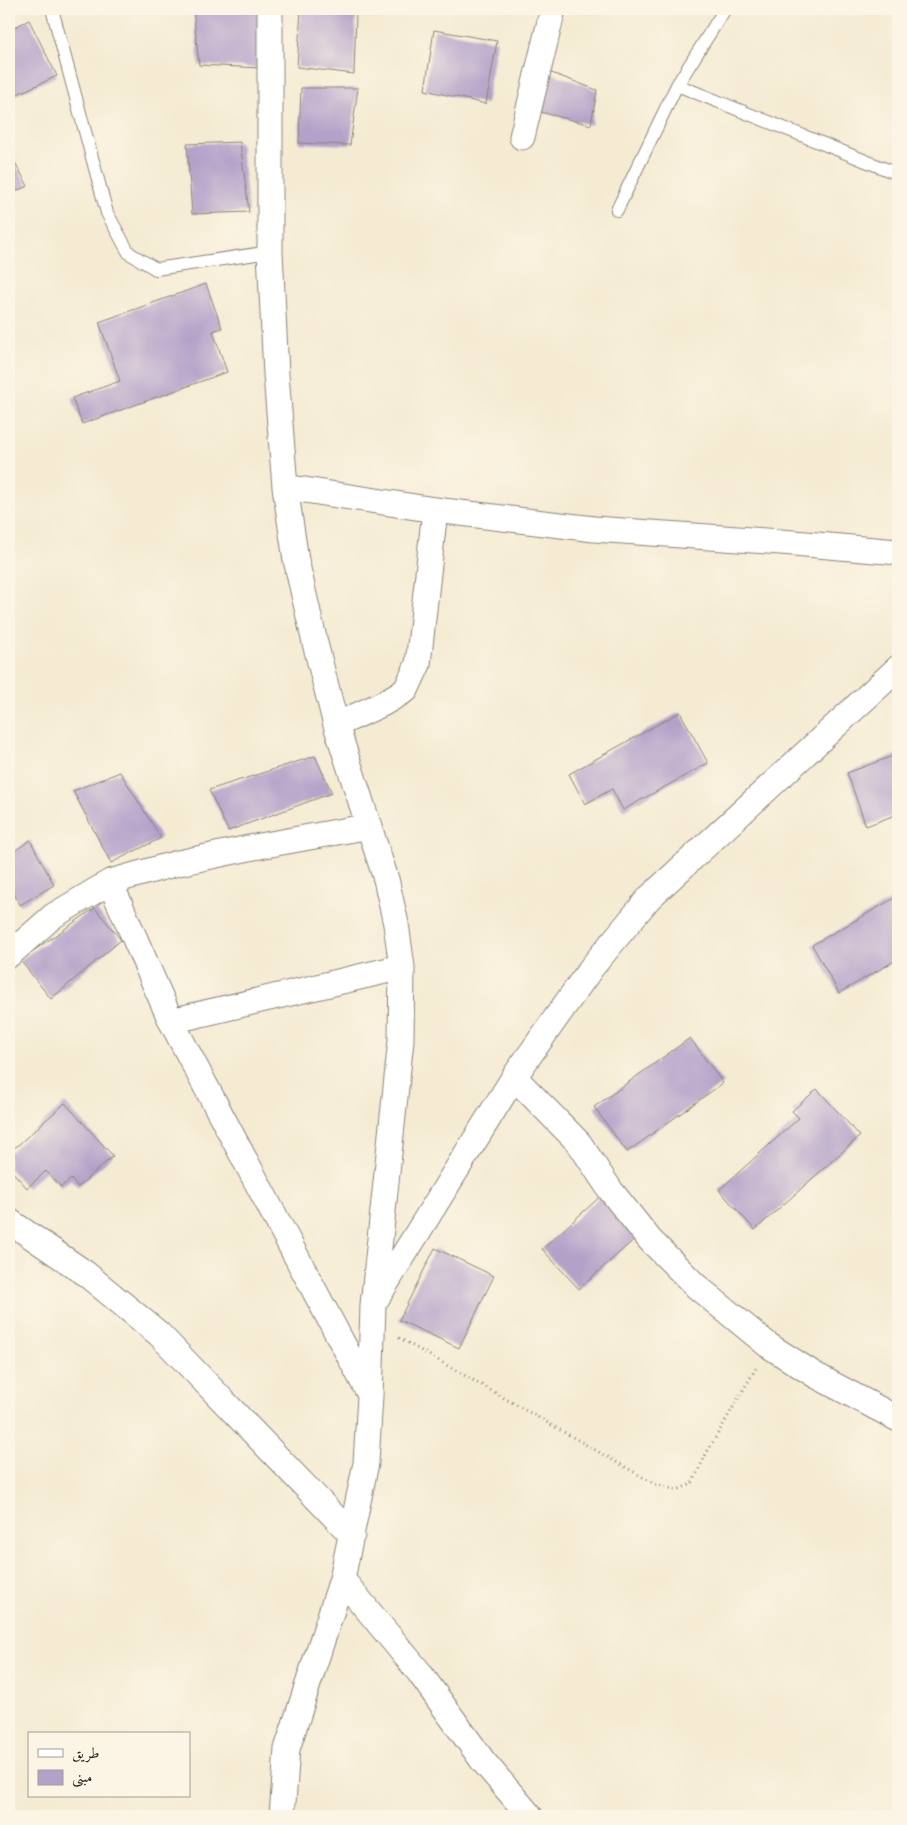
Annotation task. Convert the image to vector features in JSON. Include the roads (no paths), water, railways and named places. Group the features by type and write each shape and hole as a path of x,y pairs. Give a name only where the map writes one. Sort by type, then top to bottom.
{"street":[{"path":"270,9 270,252 276,374 285,487 296,560 336,725 386,879 396,924 402,967 401,1040 373,1314 366,1463 342,1579 287,1749 282,1816"},
{"path":"522,137 553,9"},
{"path":"285,487 435,510 594,529 898,552"},
{"path":"336,725 382,704 406,690 418,664 435,510"},
{"path":"373,1314 514,1076 592,967 649,898 898,668"},
{"path":"9,955 53,916 110,882 174,864 370,826"},
{"path":"110,882 171,1021 370,1396"},
{"path":"171,1021 402,967"},
{"path":"514,1076 579,1143 611,1191 650,1240 696,1286 768,1345 815,1375 898,1419"},
{"path":"9,1221 85,1273 159,1334 352,1535"},
{"path":"342,1579 419,1672 483,1761 530,1816"}],"lane":[{"path":"52,9 107,213 129,253 156,269 270,252"},
{"path":"617,210 677,85 725,9"},
{"path":"677,85 898,174"}]}
